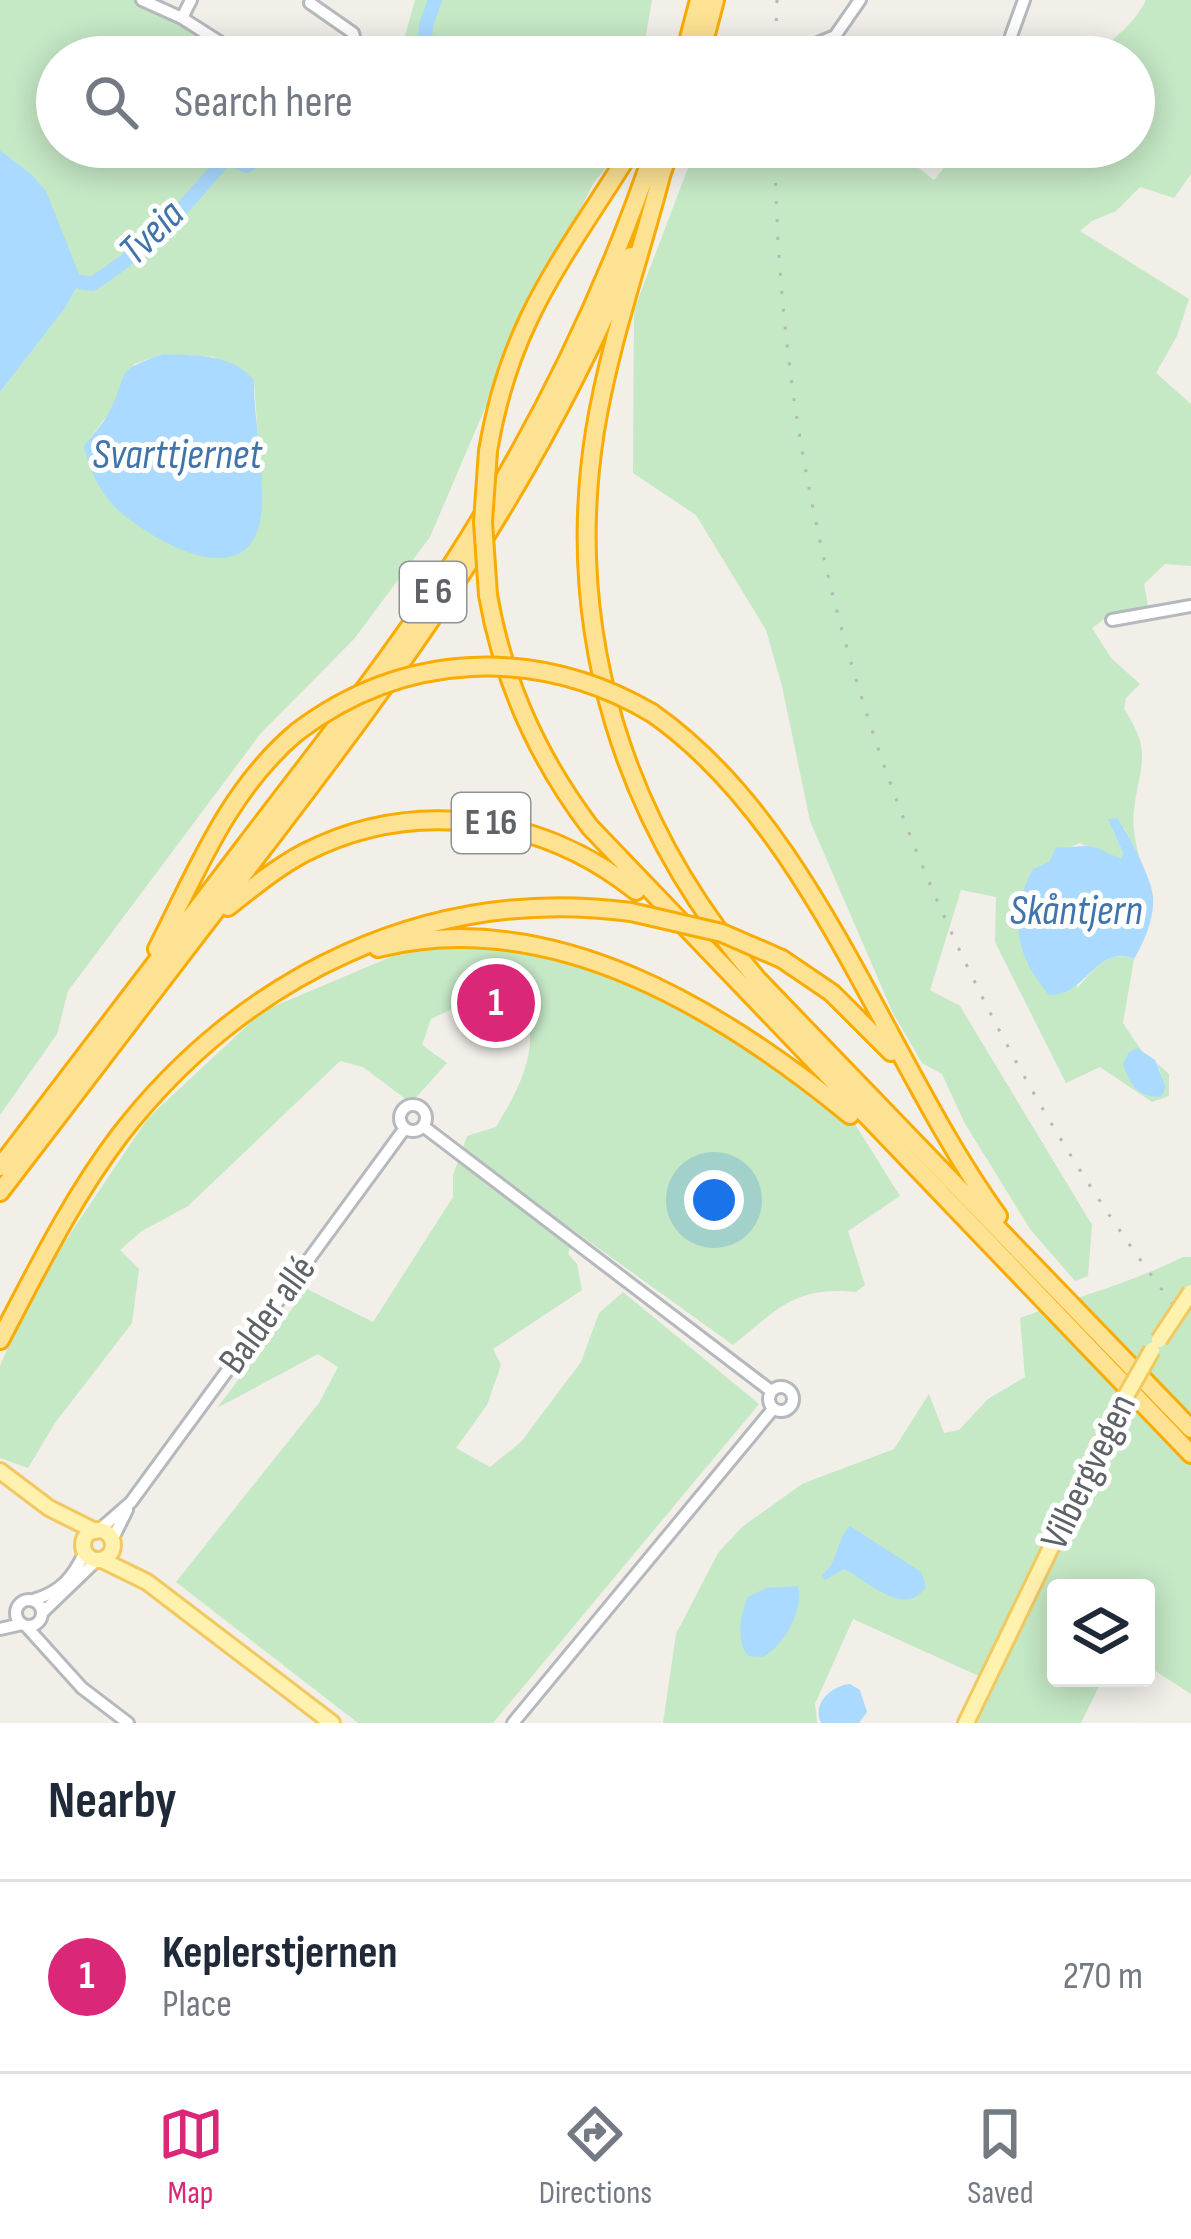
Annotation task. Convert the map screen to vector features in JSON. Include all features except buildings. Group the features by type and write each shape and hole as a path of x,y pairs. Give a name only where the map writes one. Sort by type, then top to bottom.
{"highway":[{"path":"706,36 715,0"},
{"path":"688,36 698,4"},
{"name":"E 16","path":"619,168 531,308 502,383 488,451 483,533 488,595 508,676 548,766 590,827 692,938 1191,1454"},
{"name":"E 6","path":"0,1167 376,673 474,530 583,328 647,168"},
{"name":"E 6","path":"0,1192 390,680 480,549 582,364 664,168"},
{"name":"E 16","path":"661,176 602,397 588,496 592,632 623,757 673,864 726,942 1191,1429"},
{"name":"E 16","path":"134,992 228,809 258,770 297,732 336,706 385,683 437,669 477,665 571,676 652,712 719,769 772,834 970,1175 1034,1259 1037,1270"},
{"name":"E 16","path":"195,938 226,908 299,856 364,830 435,819 490,823 563,845 623,880 692,938"},
{"name":"E 16","path":"0,1340 72,1207 121,1134 191,1057 301,973 351,949 442,919 548,907 631,912 722,933 782,959 846,1004 915,1079"},
{"name":"E 16","path":"262,999 336,962 416,941 488,938 572,954 658,990 758,1047 833,1101 935,1198 949,1204"}],"main road":[{"name":"Vilbergvegen","path":"966,1723 1114,1417 1191,1292"},
{"path":"0,1471 49,1508 105,1537 147,1582 332,1723"},
{"path":"49,1508 92,1554 147,1582"},
{"path":"92,1554 105,1537"},
{"path":"92,1554 111,1553 105,1537"}],"street":[{"path":"142,0 210,36"},
{"path":"182,18 191,0"},
{"path":"835,36 860,0"},
{"path":"1011,36 1024,0"},
{"path":"310,3 354,36"},
{"path":"1112,620 1191,606"},
{"path":"412,1105 424,1111 423,1126 416,1130 405,1127 400,1116 412,1105"},
{"path":"423,1126 771,1391"},
{"name":"Balder allé","path":"105,1537 405,1127"},
{"path":"771,1391 782,1387 793,1396 788,1410 773,1409"},
{"path":"771,1391 773,1409"},
{"path":"513,1723 773,1409"},
{"path":"92,1554 53,1593 21,1602 21,1621 95,1699 128,1723"},
{"path":"0,1626 21,1621 36,1624 92,1554"},
{"path":"33,1600 43,1614 50,1652"}],"green space":[{"path":"0,0 151,0 209,36 36,36 36,168 606,168 495,376 430,537 354,639 261,733 68,991 57,1034 0,1115 0,392 66,307 81,279 31,174 0,150","holes":["163,354 213,357 254,381 261,480 258,528 84,446 110,412 134,364"]},
{"path":"415,0 652,0 646,36 405,36"},
{"path":"1146,0 1191,0 1191,174 1174,198 1140,187 1116,211 1080,231 1189,299 1177,336 1156,373 1191,404 1191,566 1165,564 1144,584 1149,611 1111,614 1092,628 1111,658 1140,684 1126,698 1124,709 1141,748 1133,818 1145,877 1125,829 1109,821 1123,853 1121,860 1079,843 1071,847 1077,988 1109,959 1134,959 1123,1023 1166,1087 1157,1063 1169,1074 1169,1096 1152,1102 1100,1067 1066,1083 995,942 996,897 961,890 930,990 960,1006 1092,1225 1088,1276 1075,1281 1030,1229 964,1122 942,1074 922,1063 893,1013 810,821 766,630 696,515 633,473 634,310 688,168 919,168 934,180 944,168 1155,168 1155,36 1117,36"},
{"path":"498,945 615,975 742,1041 853,1121 900,1196 848,1231 865,1285 856,1292 802,1296 733,1345 569,1227 565,1241 571,1244 568,1254 577,1264 582,1290 493,1349 501,1365 487,1405 456,1448 490,1467 521,1442 581,1362 599,1313 623,1292 759,1404 493,1723 358,1723 176,1582 319,1403 338,1367 318,1354 217,1408 307,1289 373,1322 453,1197 453,1175 467,1136 496,1127 506,1110 523,1073 530,1036 519,1001 504,985 431,1019 422,1045 447,1063 411,1103 363,1067 340,1061 188,1206 142,1231 120,1250 139,1269 132,1323 55,1423 28,1468 0,1458 0,1366 33,1289 148,1118 263,1011 405,951"},
{"path":"1191,1257 1191,1694 1155,1671 1155,1579 1047,1579 1047,1687 1099,1687 1081,1723 959,1723 981,1677 853,1619 815,1704 817,1723 663,1723 676,1634 718,1553 742,1527 802,1484 894,1449 929,1394 944,1433 959,1430 988,1399 1025,1377 1020,1318"}],"water":[{"path":"0,150 46,191 81,279 66,307 0,392"},
{"name":"Svarttjernet","path":"163,354 224,361 254,381 261,514 247,547 231,556 191,553 150,533 112,503 89,464 84,446 106,418 127,371"},
{"name":"Skåntjern","path":"1117,818 1153,896 1145,937 1134,959 1111,958 1072,988 1049,995 1022,950 1018,919 1025,886 1033,869 1049,862 1056,848 1090,846 1121,859 1123,853 1108,819"},
{"path":"1137,1048 1155,1060 1166,1087 1161,1097 1140,1092 1129,1078 1123,1064"},
{"path":"850,1526 921,1572 926,1586 918,1595 898,1599 844,1569 825,1580 822,1575"},
{"path":"798,1586 798,1606 785,1636 763,1657 748,1656 740,1627 748,1597 766,1588"},
{"path":"850,1684 860,1690 867,1712 859,1723 821,1723 819,1709 825,1697"}],"waterway":[{"name":"Tveia","path":"425,36 435,0"},
{"name":"Tveia","path":"80,282 92,284 129,257 217,168"}],"railway":[{"path":"776,36 777,0"},
{"path":"776,168 783,306 805,464 839,620 886,772 945,919 1016,1062 1098,1199 1191,1328"}],"place":[{"name":"Keplerstjernen","path":"496,1003"}]}
